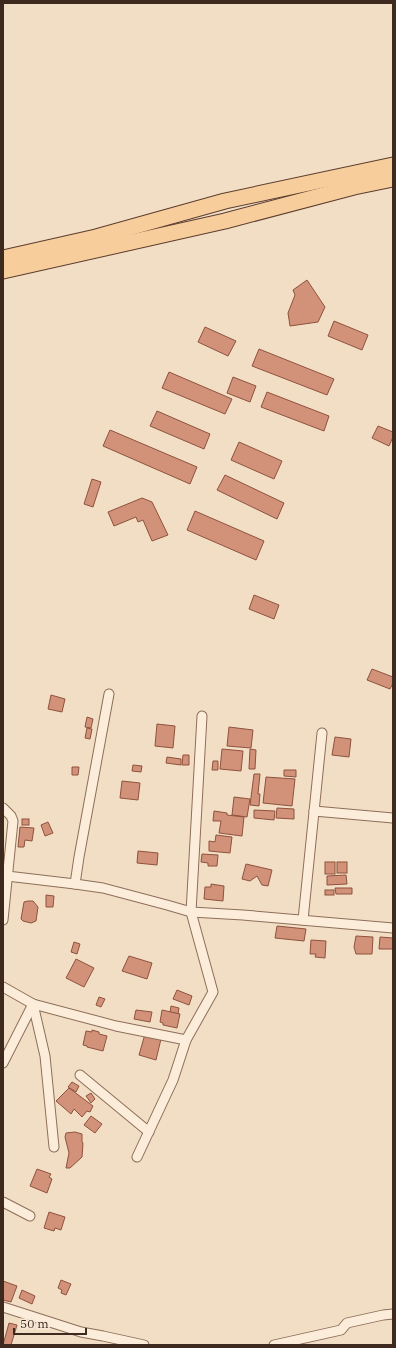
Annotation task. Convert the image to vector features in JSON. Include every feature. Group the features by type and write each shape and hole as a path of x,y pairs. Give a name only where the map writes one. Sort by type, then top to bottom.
{"main road":[{"path":"3,258 96,237 225,202 393,165"},
{"path":"3,271 226,221 354,187 393,179"}],"street":[{"path":"75,884 109,694"},
{"path":"138,1157 173,1080 186,1040 213,992 191,912 202,716"},
{"path":"303,920 322,733"},
{"path":"3,808 11,816 13,821 3,920"},
{"path":"314,811 393,818"},
{"path":"7,876 103,888 191,912 393,928"},
{"path":"3,986 33,1004 116,1026 186,1040"},
{"path":"4,1060 33,1004"},
{"path":"33,1004 45,1056 54,1147"},
{"path":"80,1074 149,1132"},
{"path":"3,1202 30,1216"},
{"path":"3,1307 81,1332 136,1344"},
{"path":"274,1345 341,1330 347,1323 393,1314"}],"building":[{"path":"307,280 325,307 318,322 290,326 288,313 295,295 293,290"},
{"path":"334,321 368,335 362,350 328,336"},
{"path":"205,327 236,341 228,356 198,342"},
{"path":"259,349 334,379 327,395 252,366"},
{"path":"169,372 232,399 225,414 162,388"},
{"path":"233,377 256,386 250,402 227,393"},
{"path":"267,392 329,416 324,431 261,407"},
{"path":"157,411 210,434 204,449 150,426"},
{"path":"378,426 393,432 393,437 389,446 372,438"},
{"path":"110,430 197,467 190,484 103,446"},
{"path":"239,442 282,461 274,479 231,460"},
{"path":"225,475 284,503 277,519 217,490"},
{"path":"92,479 101,482 93,507 84,504"},
{"path":"142,498 152,502 168,535 152,541 143,520 138,522 136,517 114,526 108,512"},
{"path":"195,511 264,541 256,560 187,530"},
{"path":"254,595 279,605 274,619 249,609"},
{"path":"372,669 393,677 393,683 390,689 367,680"},
{"path":"51,695 65,699 62,712 48,709"},
{"path":"87,717 93,719 91,728 85,727"},
{"path":"157,724 175,726 173,748 155,746"},
{"path":"229,727 253,730 251,748 227,746"},
{"path":"87,728 92,729 90,739 85,738"},
{"path":"335,737 351,739 349,757 332,755"},
{"path":"222,749 243,751 241,771 220,769"},
{"path":"250,749 256,750 255,769 249,769"},
{"path":"183,755 189,755 189,765 182,765"},
{"path":"167,757 181,759 181,765 166,763"},
{"path":"213,761 218,761 218,770 212,770"},
{"path":"133,765 142,766 141,772 132,771"},
{"path":"72,767 79,767 78,775 72,775"},
{"path":"284,770 296,770 296,777 284,776"},
{"path":"254,774 260,774 258,794 260,794 259,806 250,805"},
{"path":"266,777 295,779 292,806 263,803"},
{"path":"122,781 140,783 138,800 120,798"},
{"path":"234,797 250,799 247,817 232,815"},
{"path":"277,808 294,809 294,819 276,818"},
{"path":"254,810 275,811 274,820 254,818"},
{"path":"214,811 227,813 227,815 244,817 242,836 219,833 221,821 213,821"},
{"path":"22,819 29,819 29,825 22,825"},
{"path":"48,822 53,833 45,836 41,825"},
{"path":"20,827 34,828 32,841 25,840 24,847 18,847"},
{"path":"216,835 232,837 230,853 209,851 209,841 215,842"},
{"path":"138,851 158,853 157,865 137,863"},
{"path":"202,854 218,855 217,866 208,866 208,863 201,862"},
{"path":"325,862 335,862 335,874 325,874"},
{"path":"337,862 347,862 347,873 337,873"},
{"path":"246,864 272,870 268,886 262,885 257,876 250,881 242,879"},
{"path":"346,875 347,884 327,885 327,876"},
{"path":"211,884 224,886 223,901 204,899 205,887 211,887"},
{"path":"335,888 352,888 352,894 336,894"},
{"path":"325,890 334,890 334,895 325,895"},
{"path":"46,895 54,896 53,907 46,907"},
{"path":"33,901 38,907 36,921 31,923 21,919 24,902"},
{"path":"277,926 306,929 304,941 275,938"},
{"path":"356,936 373,937 372,954 356,954 354,947"},
{"path":"380,937 393,938 393,949 379,949"},
{"path":"311,940 326,941 325,958 315,957 316,954 310,954"},
{"path":"74,942 80,944 77,954 71,952"},
{"path":"129,956 152,963 147,979 122,971"},
{"path":"76,959 94,968 84,987 66,978"},
{"path":"177,990 192,996 189,1005 173,999"},
{"path":"99,997 105,999 101,1007 96,1005"},
{"path":"171,1006 179,1008 178,1014 170,1012"},
{"path":"136,1010 152,1012 150,1022 134,1019"},
{"path":"162,1010 180,1014 177,1028 163,1025 163,1023 160,1022"},
{"path":"92,1030 107,1036 103,1051 83,1045 86,1031 92,1032"},
{"path":"145,1034 161,1039 156,1060 139,1055"},
{"path":"72,1082 79,1086 76,1092 68,1087"},
{"path":"69,1088 93,1106 90,1112 87,1111 82,1117 74,1109 71,1114 56,1101"},
{"path":"91,1093 95,1099 91,1103 86,1096"},
{"path":"91,1116 102,1124 95,1133 84,1125"},
{"path":"75,1132 82,1134 82,1157 70,1168 66,1168 69,1153 65,1137 66,1133"},
{"path":"37,1169 51,1174 49,1177 52,1179 47,1193 30,1186"},
{"path":"49,1212 65,1217 61,1230 55,1228 54,1231 44,1228"},
{"path":"61,1280 71,1284 66,1295 61,1293 62,1290 58,1288"},
{"path":"3,1281 17,1286 11,1302 3,1300"},
{"path":"22,1290 35,1296 32,1304 19,1298"},
{"path":"9,1323 17,1325 11,1345 3,1345"}]}
